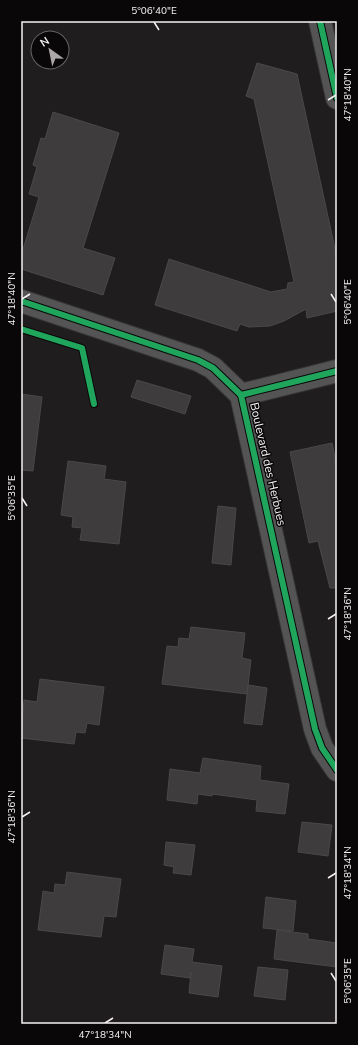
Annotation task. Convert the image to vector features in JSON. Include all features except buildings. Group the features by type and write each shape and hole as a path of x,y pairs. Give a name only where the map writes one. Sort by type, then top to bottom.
{"street":[{"path":"320,21 337,98"},
{"name":"Boulevard des Herbues","path":"21,302 198,360 213,368 241,395 315,729 322,748 337,770"},
{"path":"241,395 337,371"}],"cycle path":[{"path":"320,21 337,98"},
{"path":"21,301 198,360 213,368 241,395 315,729 322,748 337,770"},
{"path":"21,329 82,348 94,404"},
{"path":"241,395 337,371"}]}
